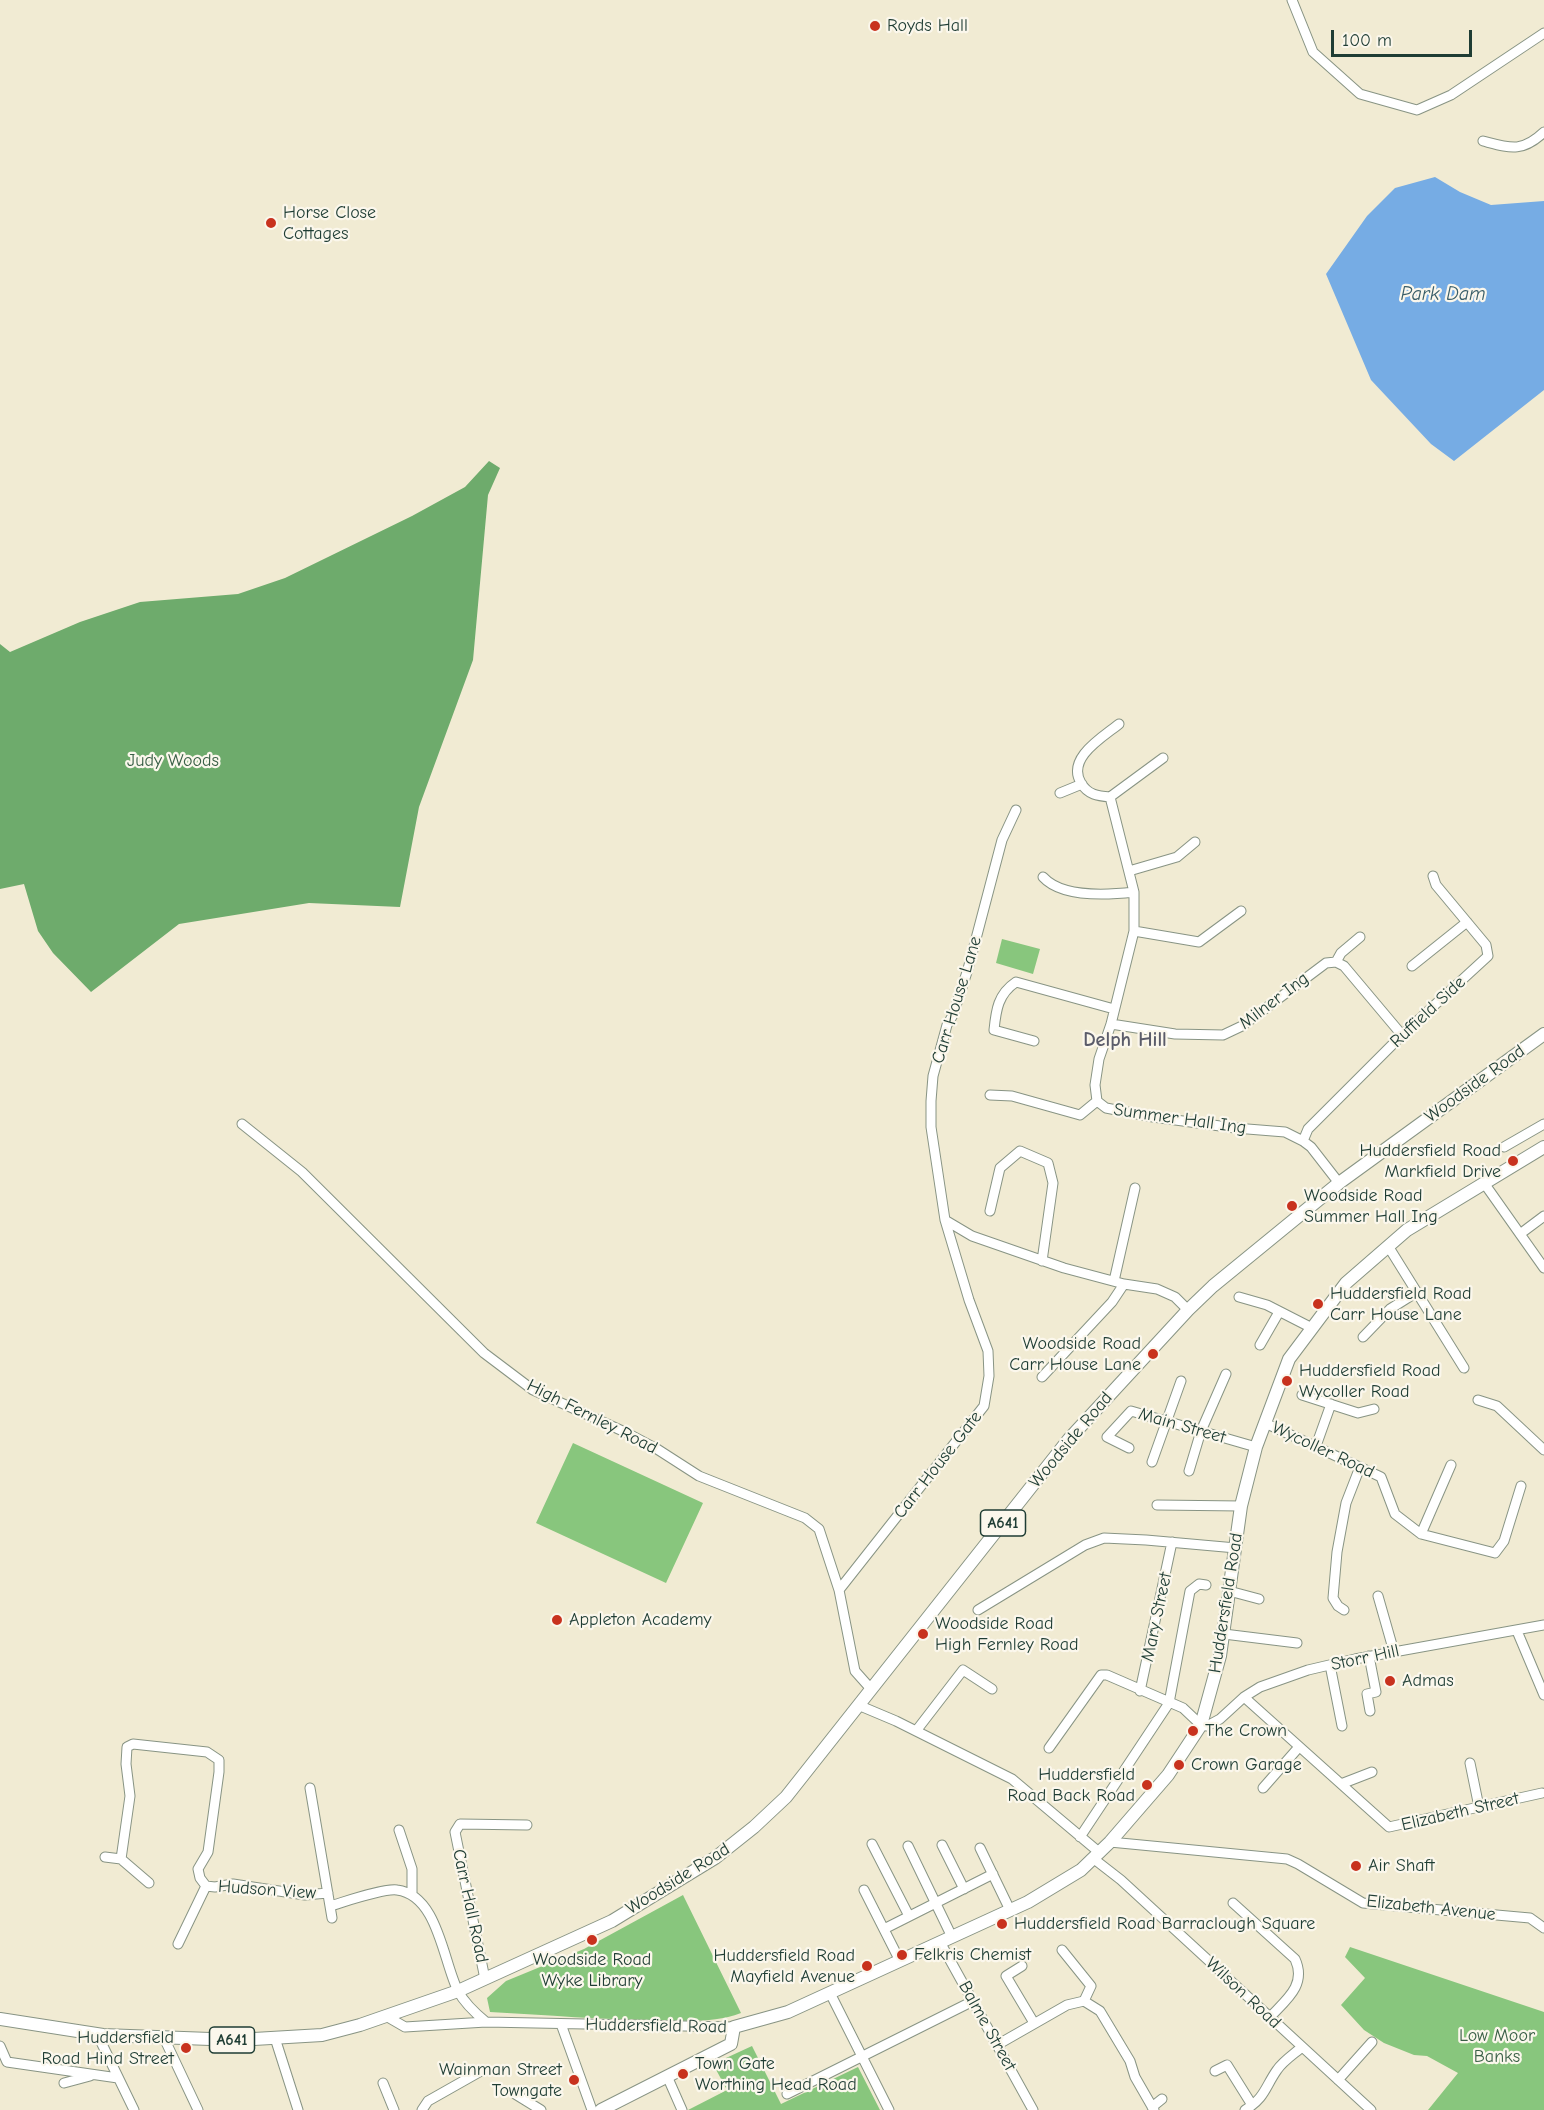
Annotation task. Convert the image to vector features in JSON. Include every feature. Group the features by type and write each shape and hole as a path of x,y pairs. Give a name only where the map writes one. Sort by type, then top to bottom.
{"main road":[{"name":"Woodside Road","path":"458,1991 612,1921 716,1858 754,1827 786,1797 1069,1439 1188,1310 1339,1183 1544,1035"},
{"name":"Huddersfield Road","path":"734,2027 788,2012 1043,1894 1081,1870 1110,1842 1168,1775 1201,1725 1220,1656 1241,1506 1256,1446 1289,1359 1346,1283 1407,1230 1544,1147"},
{"name":"A641","path":"0,2019 102,2035 237,2040 274,2038 322,2035 458,1991"},
{"path":"602,2110 731,2044 734,2027"}],"street":[{"path":"1292,0 1313,52 1360,94 1417,110 1451,95 1544,33"},
{"path":"1483,141 1509,148 1522,147 1534,141 1544,132"},
{"path":"1119,724 1079,762 1078,771 1082,784 1094,795 1110,797 1163,758"},
{"path":"1060,793 1082,784"},
{"name":"Summer Hall Ing","path":"1110,797 1134,892 1134,931 1111,1024 1099,1059 1095,1085 1097,1101 1106,1108 1235,1128 1285,1132 1303,1141 1319,1155 1339,1183"},
{"name":"Carr House Lane","path":"945,1220 931,1127 933,1076 947,1025 968,969 1002,840 1016,810"},
{"path":"1129,871 1177,857 1195,842"},
{"name":"Ruffield Side","path":"1303,1141 1308,1129 1402,1035 1488,956 1486,945 1436,885 1433,876"},
{"path":"1043,877 1056,888 1094,894 1134,892"},
{"path":"1134,931 1199,942 1241,911"},
{"path":"1412,966 1467,922"},
{"path":"1360,937 1341,953 1336,962 1344,966 1402,1035"},
{"name":"Milner Ing","path":"1111,1024 1175,1034 1223,1035 1242,1026 1326,963 1336,962"},
{"path":"1034,1041 994,1030 997,1004 1007,988 1016,982 1114,1009"},
{"path":"990,1095 1012,1096 1080,1115 1097,1101"},
{"name":"High Fernley Road","path":"242,1124 302,1172 484,1353 533,1390 627,1433 699,1476 805,1518 819,1529 839,1590 855,1671 871,1689"},
{"path":"1504,1147 1544,1125"},
{"path":"990,1211 1000,1168 1020,1151 1048,1163 1053,1183 1042,1261"},
{"path":"1484,1183 1544,1268"},
{"path":"1042,1377 1112,1302 1119,1282 1135,1188"},
{"path":"1520,1234 1544,1216"},
{"path":"945,1220 972,1236 1042,1261 1119,1282 1157,1289 1174,1297 1188,1310"},
{"name":"Carr House Gate","path":"839,1590 984,1406 989,1376 988,1352 969,1300 945,1220"},
{"path":"1388,1246 1464,1368"},
{"path":"1363,1337 1390,1309 1417,1292"},
{"path":"1239,1296 1267,1305 1312,1328"},
{"path":"1260,1345 1279,1312"},
{"path":"1189,1471 1201,1431 1226,1374"},
{"path":"1152,1462 1181,1381"},
{"path":"1302,1395 1358,1413 1374,1409"},
{"path":"1478,1400 1497,1406 1544,1450"},
{"path":"1316,1446 1331,1404"},
{"name":"Main Street","path":"1129,1448 1107,1437 1131,1411 1256,1446"},
{"name":"Wycoller Road","path":"1265,1423 1382,1477 1395,1514 1421,1534"},
{"path":"1451,1465 1421,1534 1495,1553 1504,1542 1521,1486"},
{"path":"1344,1610 1334,1603 1333,1598 1337,1552 1346,1503 1360,1467"},
{"path":"1157,1505 1241,1506"},
{"path":"978,1610 1085,1545 1104,1539 1236,1548"},
{"name":"Mary Street","path":"1140,1691 1172,1542"},
{"path":"1080,1837 1168,1703 1190,1591 1199,1584 1206,1585"},
{"path":"1229,1591 1259,1599"},
{"path":"1378,1596 1394,1652"},
{"name":"Storr Hill","path":"1201,1725 1212,1724 1244,1697 1260,1688 1308,1670 1370,1656 1544,1625"},
{"path":"1517,1631 1544,1695"},
{"path":"1224,1634 1297,1643"},
{"path":"1370,1656 1376,1692 1367,1694 1370,1711"},
{"path":"1330,1665 1342,1726"},
{"path":"916,1731 963,1670 992,1689"},
{"path":"1049,1748 1101,1675 1107,1675 1183,1708 1201,1725"},
{"name":"Elizabeth Street","path":"1244,1697 1386,1824 1393,1827 1433,1816 1542,1793"},
{"path":"858,1705 1012,1779 1080,1837 1097,1856"},
{"name":"Hudson View","path":"121,1859 130,1796 126,1764 127,1747 133,1744 207,1752 219,1760 208,1852 198,1869 200,1878 206,1886 233,1884 305,1895 328,1893"},
{"path":"1263,1788 1299,1747"},
{"path":"1470,1763 1479,1807"},
{"path":"1341,1784 1372,1772"},
{"path":"310,1788 332,1918"},
{"name":"Carr Hall Road","path":"485,1979 455,1832 460,1824 527,1825"},
{"path":"399,1830 412,1869 412,1893 433,1920 458,1991 471,2010 486,2022"},
{"name":"Elizabeth Avenue","path":"1110,1842 1287,1859 1363,1903 1530,1918 1544,1928"},
{"path":"872,1844 909,1916"},
{"path":"942,1845 964,1889"},
{"name":"Balme Street","path":"908,1846 935,1903 946,1940 973,2001 1033,2110"},
{"path":"980,1848 1010,1910"},
{"name":"Wilson Road","path":"1097,1856 1371,2110"},
{"path":"105,1857 121,1859 149,1883"},
{"path":"884,1929 993,1874"},
{"name":"Hudson View","path":"178,1944 206,1886"},
{"path":"330,1906 394,1889 412,1893"},
{"path":"864,1890 900,1961"},
{"path":"1233,1903 1295,1959 1298,1966 1298,1984 1294,1992 1269,2017"},
{"path":"1062,1950 1091,1986 1084,2001"},
{"path":"1022,1966 1006,1976 1034,2023"},
{"path":"830,1993 889,2110"},
{"path":"787,2094 973,2001"},
{"path":"998,2045 1067,2005 1084,2001 1100,2011 1130,2061 1135,2077 1153,2108 1162,2099"},
{"name":"Huddersfield Road","path":"386,2016 405,2027 486,2022 734,2027"},
{"path":"561,2024 592,2110"},
{"path":"102,2035 102,2044 134,2110"},
{"path":"164,2038 198,2110"},
{"path":"274,2038 298,2110"},
{"path":"1338,2080 1372,2042"},
{"path":"0,2046 7,2062 118,2078"},
{"path":"1215,2072 1227,2065 1249,2108 1266,2092 1278,2068 1302,2047"},
{"path":"422,2110 428,2101 481,2071"},
{"path":"64,2083 95,2075"},
{"path":"668,2076 682,2110"},
{"path":"383,2083 392,2109"},
{"path":"515,2094 541,2110"}],"green space":[{"name":"Judy Woods","path":"489,461 500,468 488,495 473,660 419,807 400,907 309,903 179,924 91,992 53,953 38,931 24,884 0,889 0,644 10,652 80,622 140,602 238,594 285,578 412,516 465,487"},
{"path":"1002,939 1040,949 1033,974 996,963"},
{"path":"573,1443 703,1503 666,1583 536,1523"},
{"path":"683,1895 741,2013 711,2020 691,2021 490,2012 487,1998 506,1981 584,1949"},
{"name":"Low Moor Banks","path":"1350,1947 1544,2012 1544,2110 1428,2110 1458,2073 1427,2056 1414,2055 1384,2043 1364,2030 1341,2005 1365,1978 1345,1957"},
{"path":"752,2046 781,2104 858,2067 880,2110 688,2110 727,2090 713,2064"}],"water":[{"name":"Park Dam","path":"1435,177 1460,192 1491,205 1544,201 1544,390 1454,461 1431,444 1371,380 1326,274 1367,216 1395,188"}],"place":[{"name":"Royds Hall","path":"875,26"},
{"name":"Horse Close Cottages","path":"271,223"},
{"name":"Huddersfield Road Markfield Drive","path":"1513,1161"},
{"name":"Woodside Road Summer Hall Ing","path":"1292,1206"},
{"name":"Huddersfield Road Carr House Lane","path":"1318,1304"},
{"name":"Woodside Road Carr House Lane","path":"1153,1354"},
{"name":"Huddersfield Road Wycoller Road","path":"1287,1381"},
{"name":"Appleton Academy","path":"557,1620"},
{"name":"Woodside Road High Fernley Road","path":"923,1634"},
{"name":"Admas","path":"1390,1681"},
{"name":"The Crown","path":"1193,1731"},
{"name":"Crown Garage","path":"1179,1765"},
{"name":"Huddersfield Road Back Road","path":"1147,1785"},
{"name":"Air Shaft","path":"1356,1866"},
{"name":"Huddersfield Road Barraclough Square","path":"1002,1924"},
{"name":"Woodside Road Wyke Library","path":"592,1940"},
{"name":"Felkris Chemist","path":"902,1955"},
{"name":"Huddersfield Road Mayfield Avenue","path":"867,1966"},
{"name":"Huddersfield Road Hind Street","path":"186,2048"},
{"name":"Town Gate Worthing Head Road","path":"683,2074"},
{"name":"Wainman Street Towngate","path":"574,2080"}],"district":[{"name":"Delph Hill","path":"1125,1040"}]}
